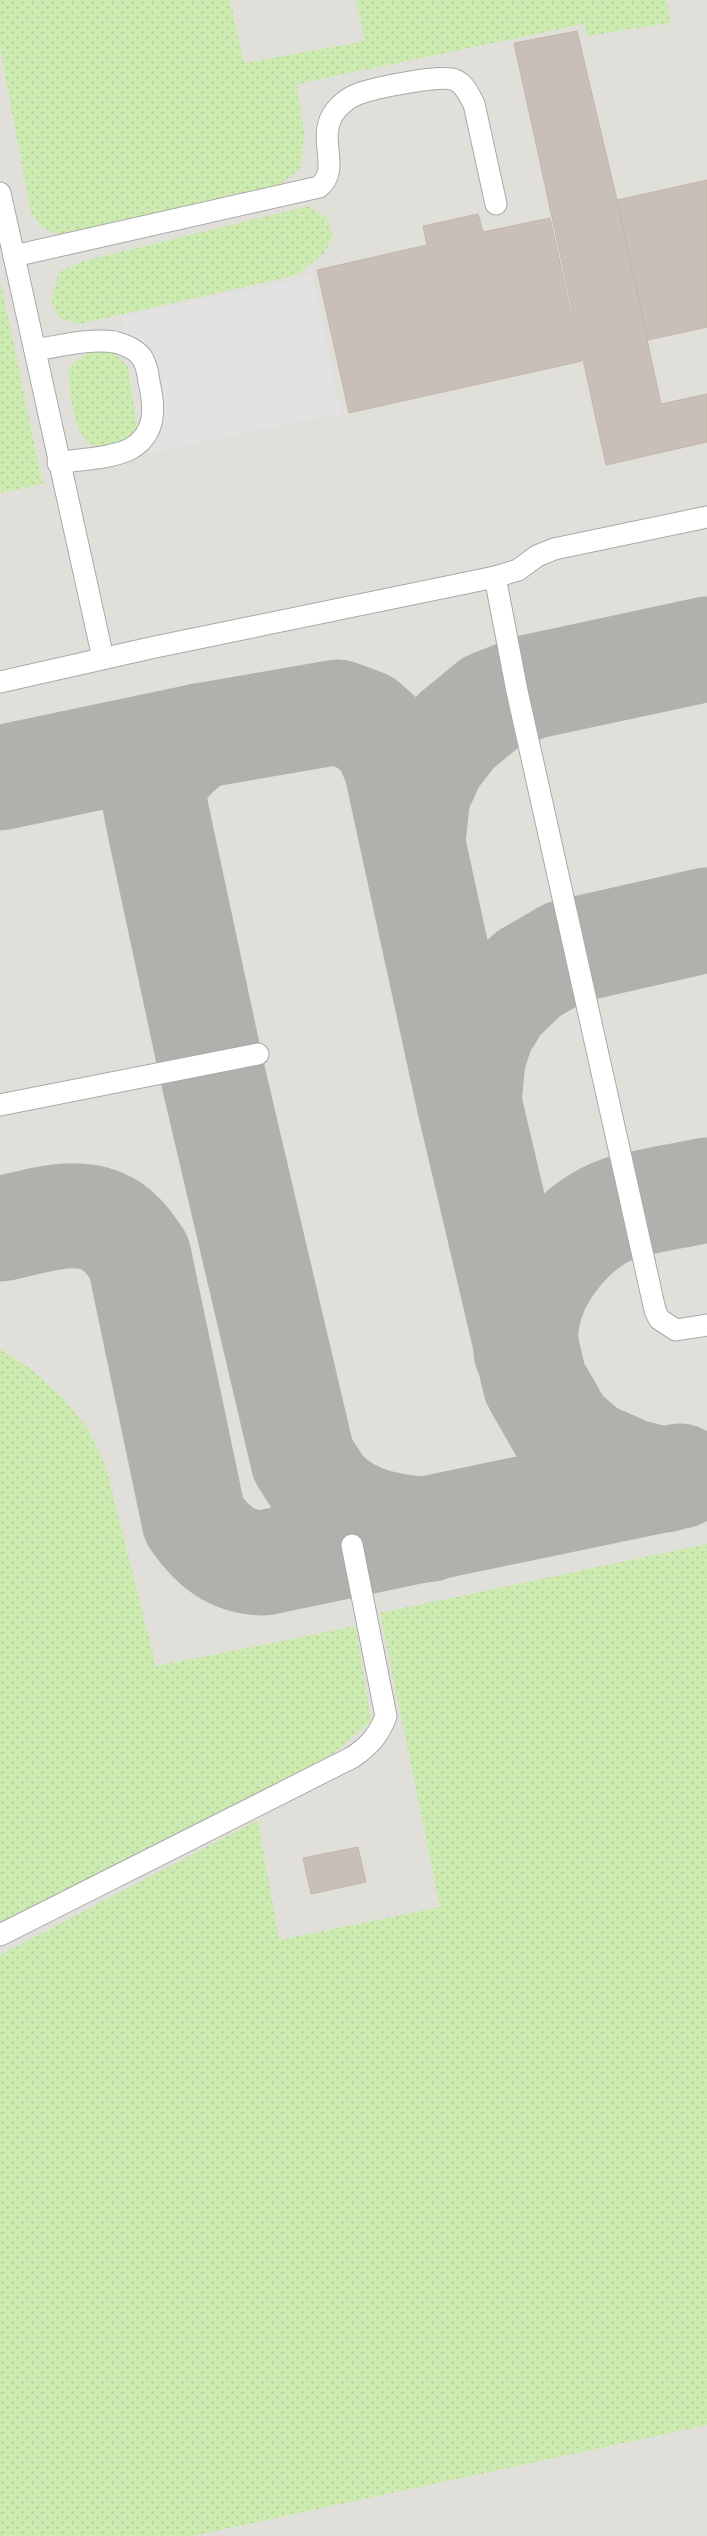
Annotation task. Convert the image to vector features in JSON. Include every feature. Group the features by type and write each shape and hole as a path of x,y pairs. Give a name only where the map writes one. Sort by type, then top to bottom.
{"lane":[{"path":"14,256 319,187 327,180 330,173 326,140 328,124 344,102 357,94 431,78 454,79 459,82 474,104 496,204"},
{"path":"0,193 58,463 103,658"},
{"path":"35,350 94,341 116,342 128,347 139,354 146,367 154,405 153,420 147,433 130,449 58,463"},
{"path":"0,682 103,658 495,577 518,570 538,556 554,549 707,517"},
{"path":"495,577 517,691 655,1310 659,1319 676,1330 707,1325"},
{"path":"0,1106 258,1054"},
{"path":"0,1935 354,1756 367,1747 380,1732 386,1716 352,1545"}],"shaded area":[{"path":"0,0 707,0 707,2536 0,2536"},
{"path":"312,276 341,413 150,453 122,316"}],"green space":[{"path":"0,0 230,0 244,63 365,41 356,0 666,0 671,23 587,36 584,24 297,84 304,133 301,168 277,187 64,237 42,227 31,213 0,48"},
{"path":"308,206 326,217 333,236 325,252 297,275 80,324 59,318 51,301 59,272 80,262"},
{"path":"0,280 43,484 0,493"},
{"path":"91,350 112,351 128,367 137,427 126,444 99,447 90,444 83,437 78,426 74,414 68,368"},
{"path":"0,1349 32,1370 64,1399 90,1432 106,1467 156,1666 356,1626 371,1721 318,1767 0,1933"},
{"path":"707,1544 707,2425 193,2536 0,2536 0,1955 258,1820 279,1940 440,1907 380,1613"}],"building":[{"path":"577,31 617,200 661,404 707,394 707,442 606,465 514,43"},
{"path":"707,180 707,327 648,340 617,200"},
{"path":"478,214 483,232 550,218 582,361 349,413 317,270 427,245 423,226"},
{"path":"358,1847 366,1882 311,1894 303,1858"}],"taxiway":[{"path":"413,840 418,794 434,759 456,731 490,703 530,687 707,649"},
{"path":"0,778 199,736 338,712 365,722 385,740 396,766 469,1102 535,1383 562,1430 589,1453 630,1471 664,1480"},
{"path":"199,736 178,753 161,773 155,790 155,804 210,1063 303,1460 325,1492 347,1510 385,1524 427,1530"},
{"path":"469,1102 473,1059 482,1030 499,1002 528,974 566,952 707,920"},
{"path":"526,1351 527,1321 531,1303 538,1286 560,1252 573,1238 588,1225 604,1215 621,1208 707,1190"},
{"path":"0,1229 47,1218 79,1216 95,1219 109,1225 122,1235 131,1246 139,1257 194,1520 215,1545 241,1560 263,1563 680,1476"}]}
